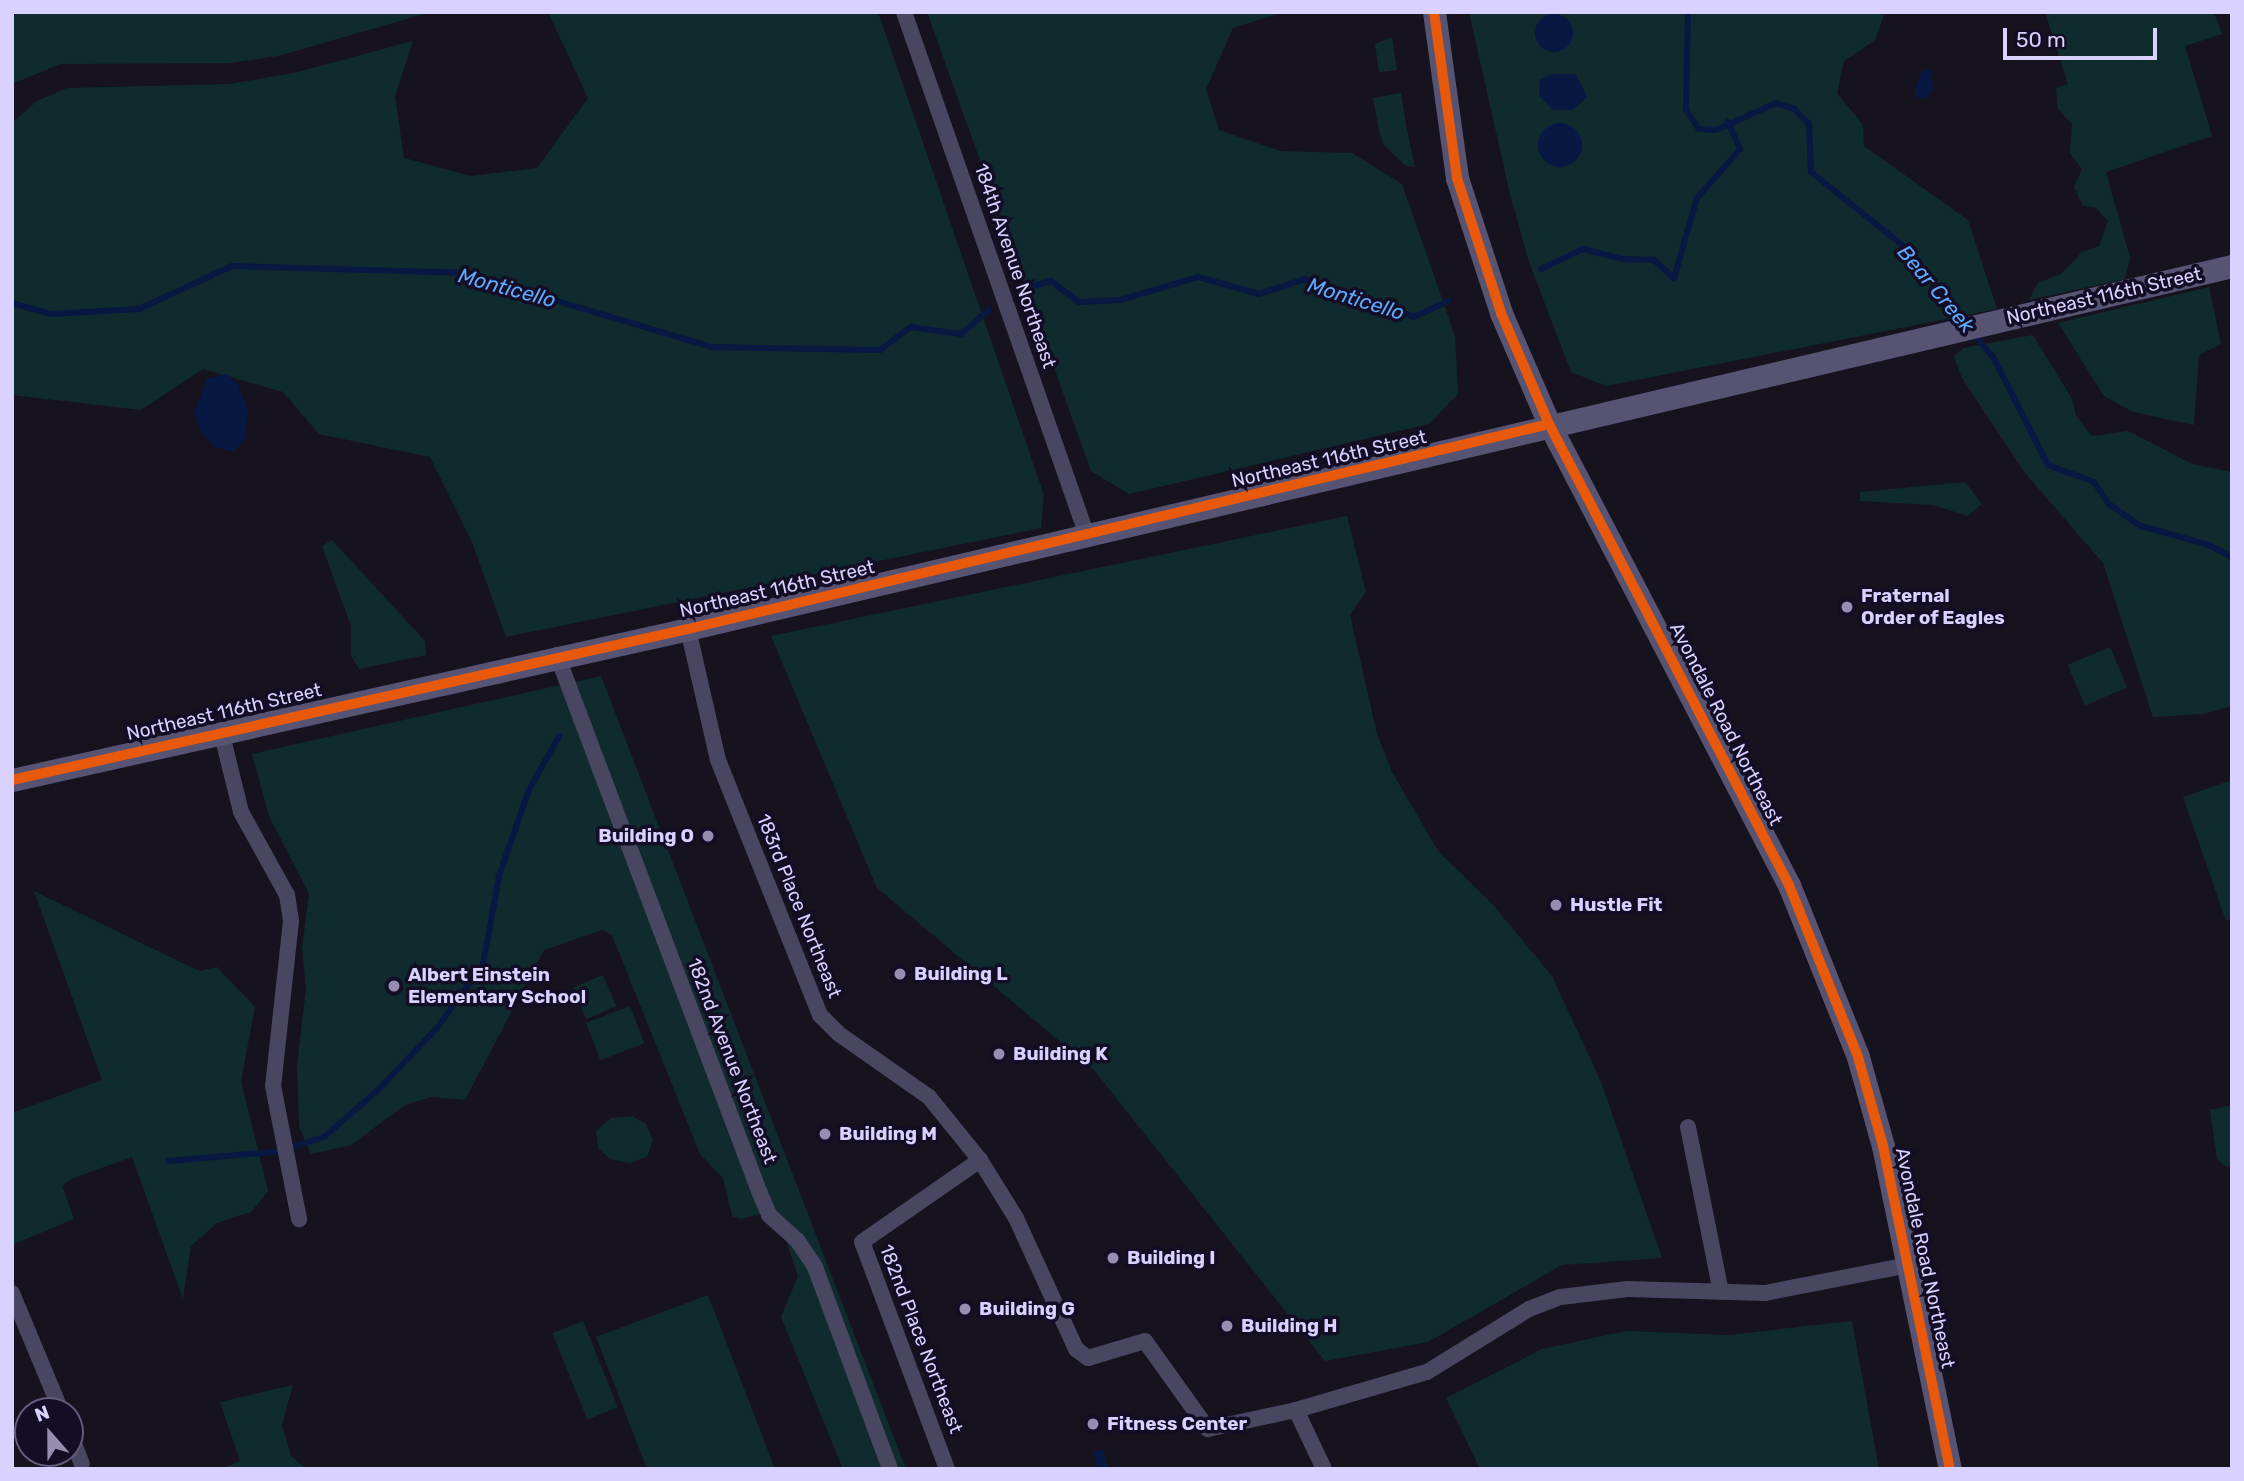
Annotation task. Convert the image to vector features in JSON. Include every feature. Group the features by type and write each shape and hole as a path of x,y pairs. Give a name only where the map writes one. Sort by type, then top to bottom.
{"street":[{"name":"184th Avenue Northeast","path":"904,12 1086,533"},
{"name":"Avondale Road Northeast","path":"1434,12 1457,178 1501,313 1549,424 1794,897 1858,1057 1909,1265 1950,1469"},
{"name":"Northeast 116th Street","path":"12,780 557,655 688,629 1549,424 2232,266"},
{"name":"183rd Place Northeast","path":"688,629 718,760 820,1015 839,1034 929,1097 980,1160 1016,1218 1076,1349 1088,1358 1145,1341 1208,1429 1296,1410"},
{"name":"182nd Avenue Northeast","path":"557,655 759,1192 769,1215 797,1240 816,1268 890,1469"},
{"path":"221,731 241,812 287,895 291,921 273,1086 275,1114 299,1219"},
{"path":"1688,1127 1721,1292"},
{"name":"182nd Place Northeast","path":"947,1469 862,1242 980,1160"},
{"path":"1324,1469 1296,1410 1427,1372 1528,1309 1561,1297 1628,1289 1721,1292 1796,1289 1909,1265"},
{"path":"12,1293 55,1397"}],"green space":[{"path":"12,12 431,12 278,56 230,63 60,64 12,84"},
{"path":"548,12 878,12 1044,495 1041,528 506,637 472,542 430,457 319,434 283,392 203,369 141,410 12,395 12,123 37,101 67,88 229,84 294,73 413,41 395,96 404,158 471,176 537,168 588,98"},
{"path":"927,12 1284,12 1233,28 1206,89 1219,130 1280,151 1352,153 1402,184 1455,336 1458,394 1429,424 1129,494 1091,471"},
{"path":"1469,12 1885,12 1875,40 1844,61 1837,93 1863,125 1864,146 1968,220 1997,309 1606,386 1571,372 1529,262 1510,194"},
{"path":"2045,12 2214,12 2222,34 2185,46 2212,136 2106,172 2130,258 2125,279 2029,300 2038,283 2061,274 2082,252 2099,246 2108,221 2095,207 2083,206 2074,187 2082,169 2070,153 2072,124 2058,109 2056,88 2068,84"},
{"path":"1392,37 1397,70 1379,72 1375,44"},
{"path":"1401,93 1415,167 1406,166 1384,145 1379,131 1373,98"},
{"path":"2209,287 2221,344 2199,355 2194,425 2133,412 2104,396 2058,323"},
{"path":"2033,335 2072,399 2076,416 2092,436 2128,431 2192,464 2232,472 2232,706 2203,714 2153,717 2103,563 2025,473 1962,378 1954,357 1963,348"},
{"path":"1965,482 1982,504 1968,516 1933,505 1860,501 1860,492"},
{"path":"1347,516 1366,592 1350,615 1377,734 1392,772 1438,851 1493,905 1552,976 1601,1082 1662,1258 1562,1265 1428,1342 1325,1361 1094,1070 877,888 771,636"},
{"path":"332,540 425,641 426,655 359,669 351,656 351,626 322,546"},
{"path":"2110,647 2127,688 2085,705 2068,665"},
{"path":"601,676 906,1469 843,1469 781,1317 798,1276 776,1210 741,1219 732,1216 723,1178 700,1154 612,935 602,930 544,950 465,1100 431,1097 405,1105 351,1145 311,1154 299,1126 297,1065 306,989 302,948 309,894 269,816 252,754"},
{"path":"2232,780 2232,919 2226,921 2183,797"},
{"path":"34,891 199,971 217,967 255,1007 241,1081 268,1191 251,1212 217,1223 191,1246 183,1299 132,1157 71,1179 62,1186 74,1219 12,1245 12,1113 102,1080"},
{"path":"603,975 616,1006 586,1019 573,988"},
{"path":"630,1006 644,1043 600,1060 586,1023"},
{"path":"2232,1105 2232,1166 2226,1167 2217,1158 2210,1110"},
{"path":"632,1116 646,1124 653,1140 647,1157 630,1163 610,1159 598,1148 596,1131 611,1118"},
{"path":"708,1295 775,1469 647,1469 596,1337"},
{"path":"583,1321 618,1407 587,1420 552,1333"},
{"path":"1852,1321 1879,1469 1480,1469 1446,1398 1542,1349 1626,1331 1728,1335"},
{"path":"293,1385 282,1425 291,1456 307,1469 221,1469 240,1461 220,1402"}],"water":[{"path":"1554,14 1567,20 1573,33 1567,46 1554,52 1541,46 1535,33 1541,20"},
{"path":"1931,69 1933,91 1923,100 1915,96 1915,88 1922,70"},
{"path":"1551,74 1576,74 1587,97 1573,110 1553,110 1539,96 1540,80"},
{"path":"1560,123 1569,124 1576,129 1581,136 1581,154 1576,161 1569,166 1560,167 1551,166 1544,161 1539,154 1538,145 1539,136 1544,129 1551,124"},
{"path":"226,374 238,384 248,411 245,438 234,452 215,447 201,433 194,413 207,379"},
{"path":"1103,1449 1108,1469 1098,1469 1093,1452"}],"waterway":[{"name":"Bear Creek","path":"1688,12 1686,110 1699,129 1716,130 1776,103 1794,109 1809,124 1811,172 1902,245 1964,323"},
{"name":"Monticello","path":"1541,269 1583,249 1622,259 1654,260 1674,278 1697,198 1740,149 1728,122"},
{"name":"Monticello","path":"12,303 51,314 139,309 232,266 463,273 711,347 880,350 911,327 961,334 989,310"},
{"name":"Monticello","path":"1023,289 1051,281 1079,302 1120,300 1198,277 1259,294 1305,279 1414,317 1449,301"},
{"name":"Bear Creek","path":"1971,331 1993,357 2048,465 2094,482 2109,504 2141,526 2209,545 2232,557"},
{"path":"168,1161 275,1152 324,1137 377,1091 436,1029 483,965 499,876 529,790 559,736"}],"cycle path":[{"path":"1434,12 1457,178 1501,313 1549,424 1789,885 1858,1057 1883,1146 1950,1469"},
{"path":"12,780 688,629 1549,424"}],"place":[{"name":"Fraternal Order of Eagles","path":"1847,607"},
{"name":"Building O","path":"708,836"},
{"name":"Hustle Fit","path":"1556,905"},
{"name":"Building L","path":"900,974"},
{"name":"Albert Einstein Elementary School","path":"394,986"},
{"name":"Building K","path":"999,1054"},
{"name":"Building M","path":"825,1134"},
{"name":"Building I","path":"1113,1258"},
{"name":"Building G","path":"965,1309"},
{"name":"Building H","path":"1227,1326"},
{"name":"Fitness Center","path":"1093,1424"}]}
